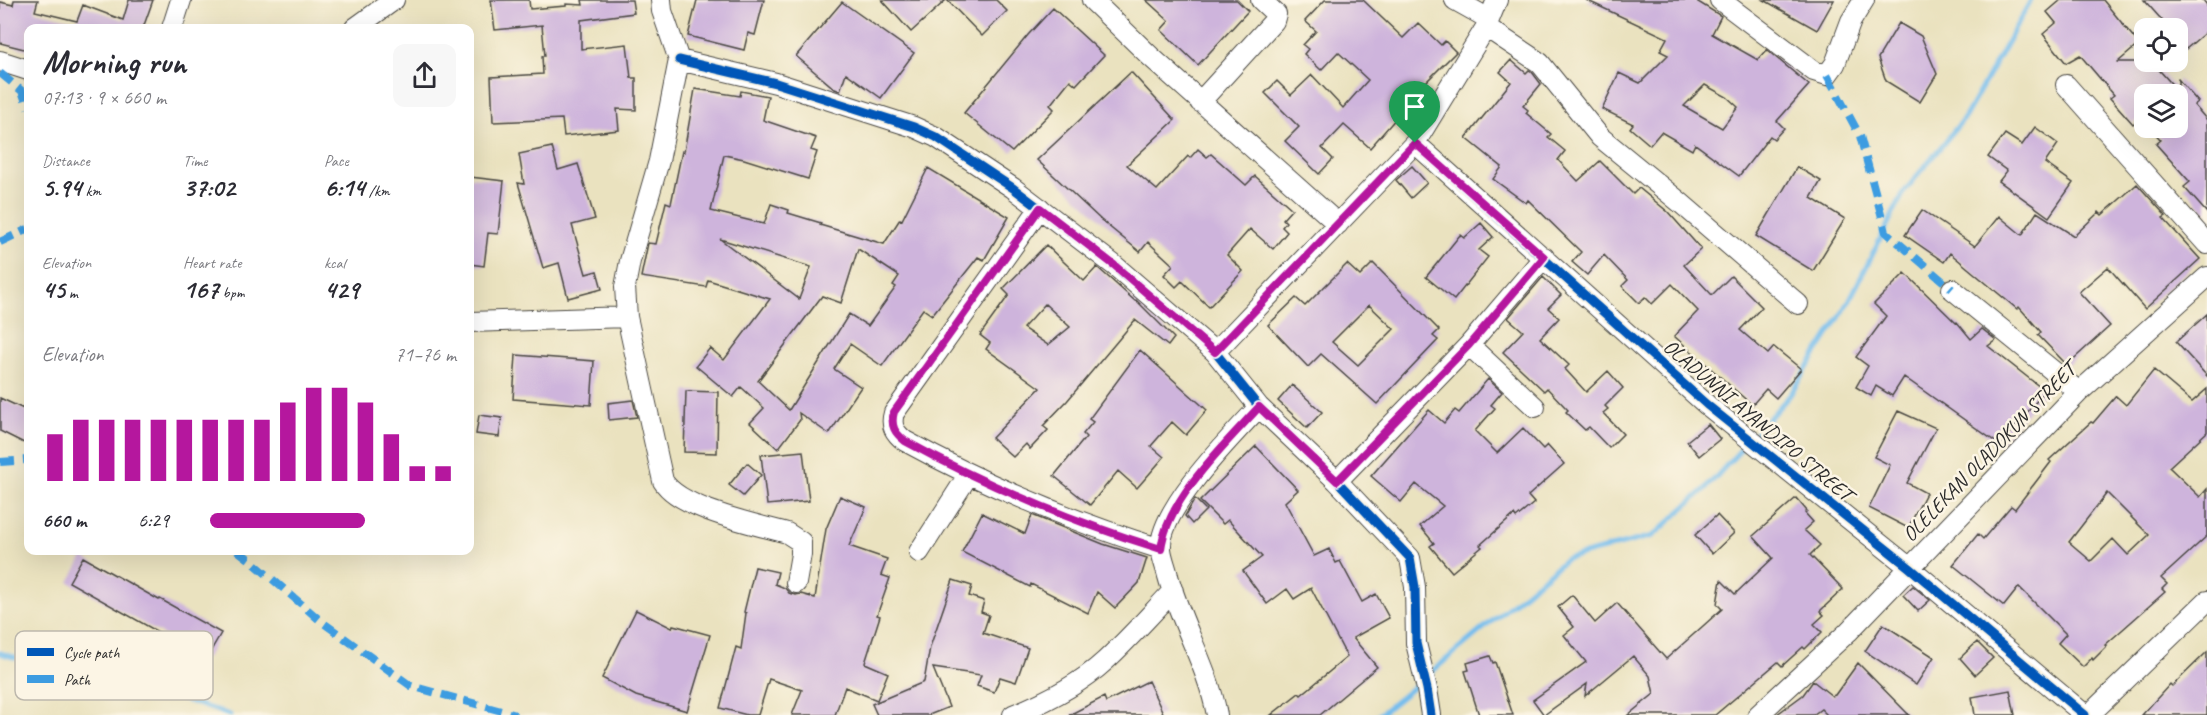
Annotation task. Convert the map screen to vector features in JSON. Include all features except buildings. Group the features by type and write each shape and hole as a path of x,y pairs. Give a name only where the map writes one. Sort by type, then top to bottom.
{"street":[{"path":"173,24 181,0"},
{"path":"361,24 394,0"},
{"path":"661,0 662,11 679,60 659,161 630,261 625,287 627,317 663,481 668,490 677,497 698,506 787,533 801,542 796,584"},
{"path":"1092,0 1200,102 1338,224"},
{"path":"1200,102 1274,21 1276,14 1261,0"},
{"path":"1455,0 1540,63 1600,137 1798,304"},
{"path":"1215,352 1415,143 1487,23 1497,0"},
{"path":"1720,0 1814,71 1827,75 1835,64 1851,21 1864,0"},
{"path":"679,60 776,83 914,127 936,137 1013,188 1114,265 1215,352 1259,407 1337,481 1410,558 1415,587 1416,643 1431,715"},
{"path":"0,61 24,69"},
{"path":"2066,86 2207,244"},
{"name":"OLADUNNI AYANDIPO STREET","path":"1415,143 1733,427 1910,568 2087,715"},
{"path":"1040,208 894,412 892,421 897,435 905,441 1018,498 1099,530 1161,549"},
{"path":"1337,481 1469,345 1544,257"},
{"name":"OLELEKAN OLADOKUN STREET","path":"1758,715 1848,632 2079,392 2207,277"},
{"path":"1952,289 2079,392"},
{"path":"474,322 627,317"},
{"path":"1469,345 1535,407"},
{"path":"1217,715 1213,694 1173,591 1161,549 1163,532 1191,485 1216,453 1259,407"},
{"path":"919,552 969,474"},
{"path":"1013,715 1039,704 1103,663 1173,591"},
{"path":"2087,715 2207,601"}],"waterway":[{"path":"1429,674 1566,559 1653,536 1706,488 1790,395 1846,307 1904,192 1965,117 2031,0"},
{"path":"0,653 15,658"},
{"path":"1379,715 1420,682"},
{"path":"185,700 230,715"}],"marked path":[{"path":"0,73 22,91 24,97"},
{"path":"1827,75 1860,136 1886,232 1952,289"},
{"path":"0,242 24,231"},
{"path":"0,462 24,460"},
{"path":"244,555 322,622 411,686 516,715"}],"cycle path":[{"path":"679,60 776,83 914,127 936,137 1013,188 1114,265 1215,352 1259,407 1337,481 1410,558 1415,587 1416,643 1431,715"},
{"path":"1415,143 1707,405 1910,568 2085,715"}],"route":[{"path":"1415,143 1544,257 1469,345 1337,481 1259,407 1216,453 1191,485 1163,532 1161,549 1099,530 1018,498 905,441 894,430 892,421 894,412 1040,208 1114,265 1215,352 1415,143"}]}
